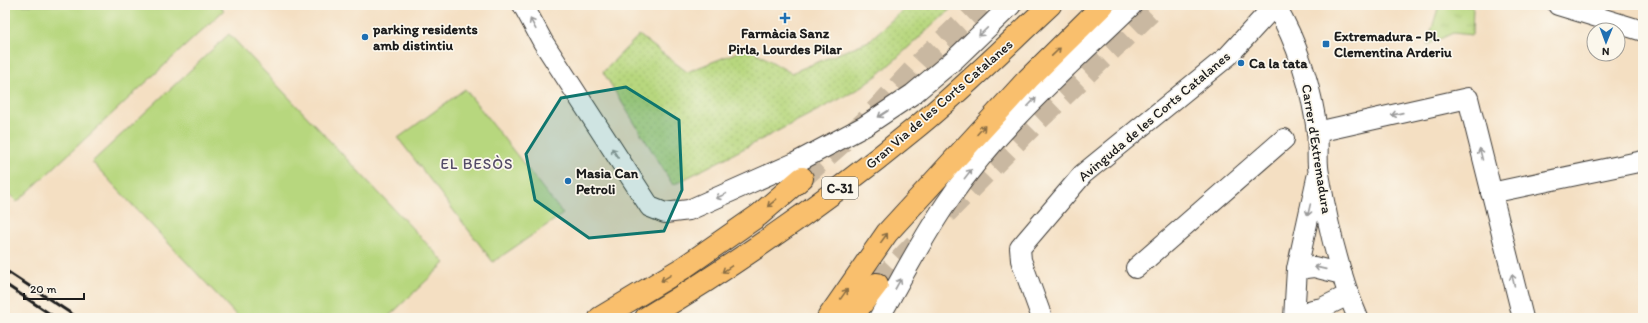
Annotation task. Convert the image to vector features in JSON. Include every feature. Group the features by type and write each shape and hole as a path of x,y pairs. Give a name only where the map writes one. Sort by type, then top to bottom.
{"highway":[{"name":"Gran Via de les Corts Catalanes","path":"646,318 715,277 858,175 975,76 1050,5"},
{"path":"828,318 887,233 1028,79 1104,5"},
{"path":"600,318 683,268 759,214 802,178"},
{"path":"851,318 877,284"}],"street":[{"path":"523,5 543,42 650,207 665,213 688,210 696,207 795,163 865,126 913,94 955,59 1012,5"},
{"path":"880,318 949,198 996,139 1051,83 1132,5"},
{"name":"Carrer d'Extremadura","path":"1275,5 1300,54 1314,114 1317,132 1318,172 1329,223 1348,295 1358,318"},
{"name":"Avinguda de les Corts Catalanes","path":"1042,318 1021,260 1020,248 1083,174 1228,56 1275,5"},
{"path":"1558,5 1643,31"},
{"path":"1317,132 1468,98 1523,318"},
{"path":"1136,268 1284,139"},
{"path":"1491,193 1643,161"},
{"path":"1294,318 1297,277 1318,172"},
{"path":"1297,277 1314,267 1342,274"},
{"path":"1297,277 1308,314 1348,295"}],"highlighted area":[{"path":"626,87 679,120 682,190 664,231 589,238 535,200 526,154 561,98"}],"green space":[{"path":"6,5 219,5 224,10 17,202 5,190"},
{"path":"908,5 955,5 879,74 857,90 673,185 603,72 639,35 687,72 748,48 791,73 869,41"},
{"path":"1439,5 1463,5 1473,7 1472,35 1453,33 1427,45"},
{"path":"229,34 445,263 387,318 239,318 92,162"},
{"path":"465,89 563,214 493,262 398,138"}],"tunnel":[{"path":"802,178 865,122 921,62 980,5"},
{"path":"946,213 1032,126 1158,5"},
{"path":"877,284 922,237"}],"railway":[{"path":"5,270 78,318"},
{"path":"5,284 56,318"}],"place":[{"name":"Farmàcia Sanz Pirla, Lourdes Pilar","path":"785,18"},
{"name":"parking residents amb distintiu","path":"365,37"},
{"name":"Extremadura - Pl. Clementina Arderiu","path":"1326,44"},
{"name":"Ca la tata","path":"1241,63"},
{"name":"Masia Can Petroli","path":"568,181"}],"district":[{"name":"EL BESÒS","path":"477,164"}]}
